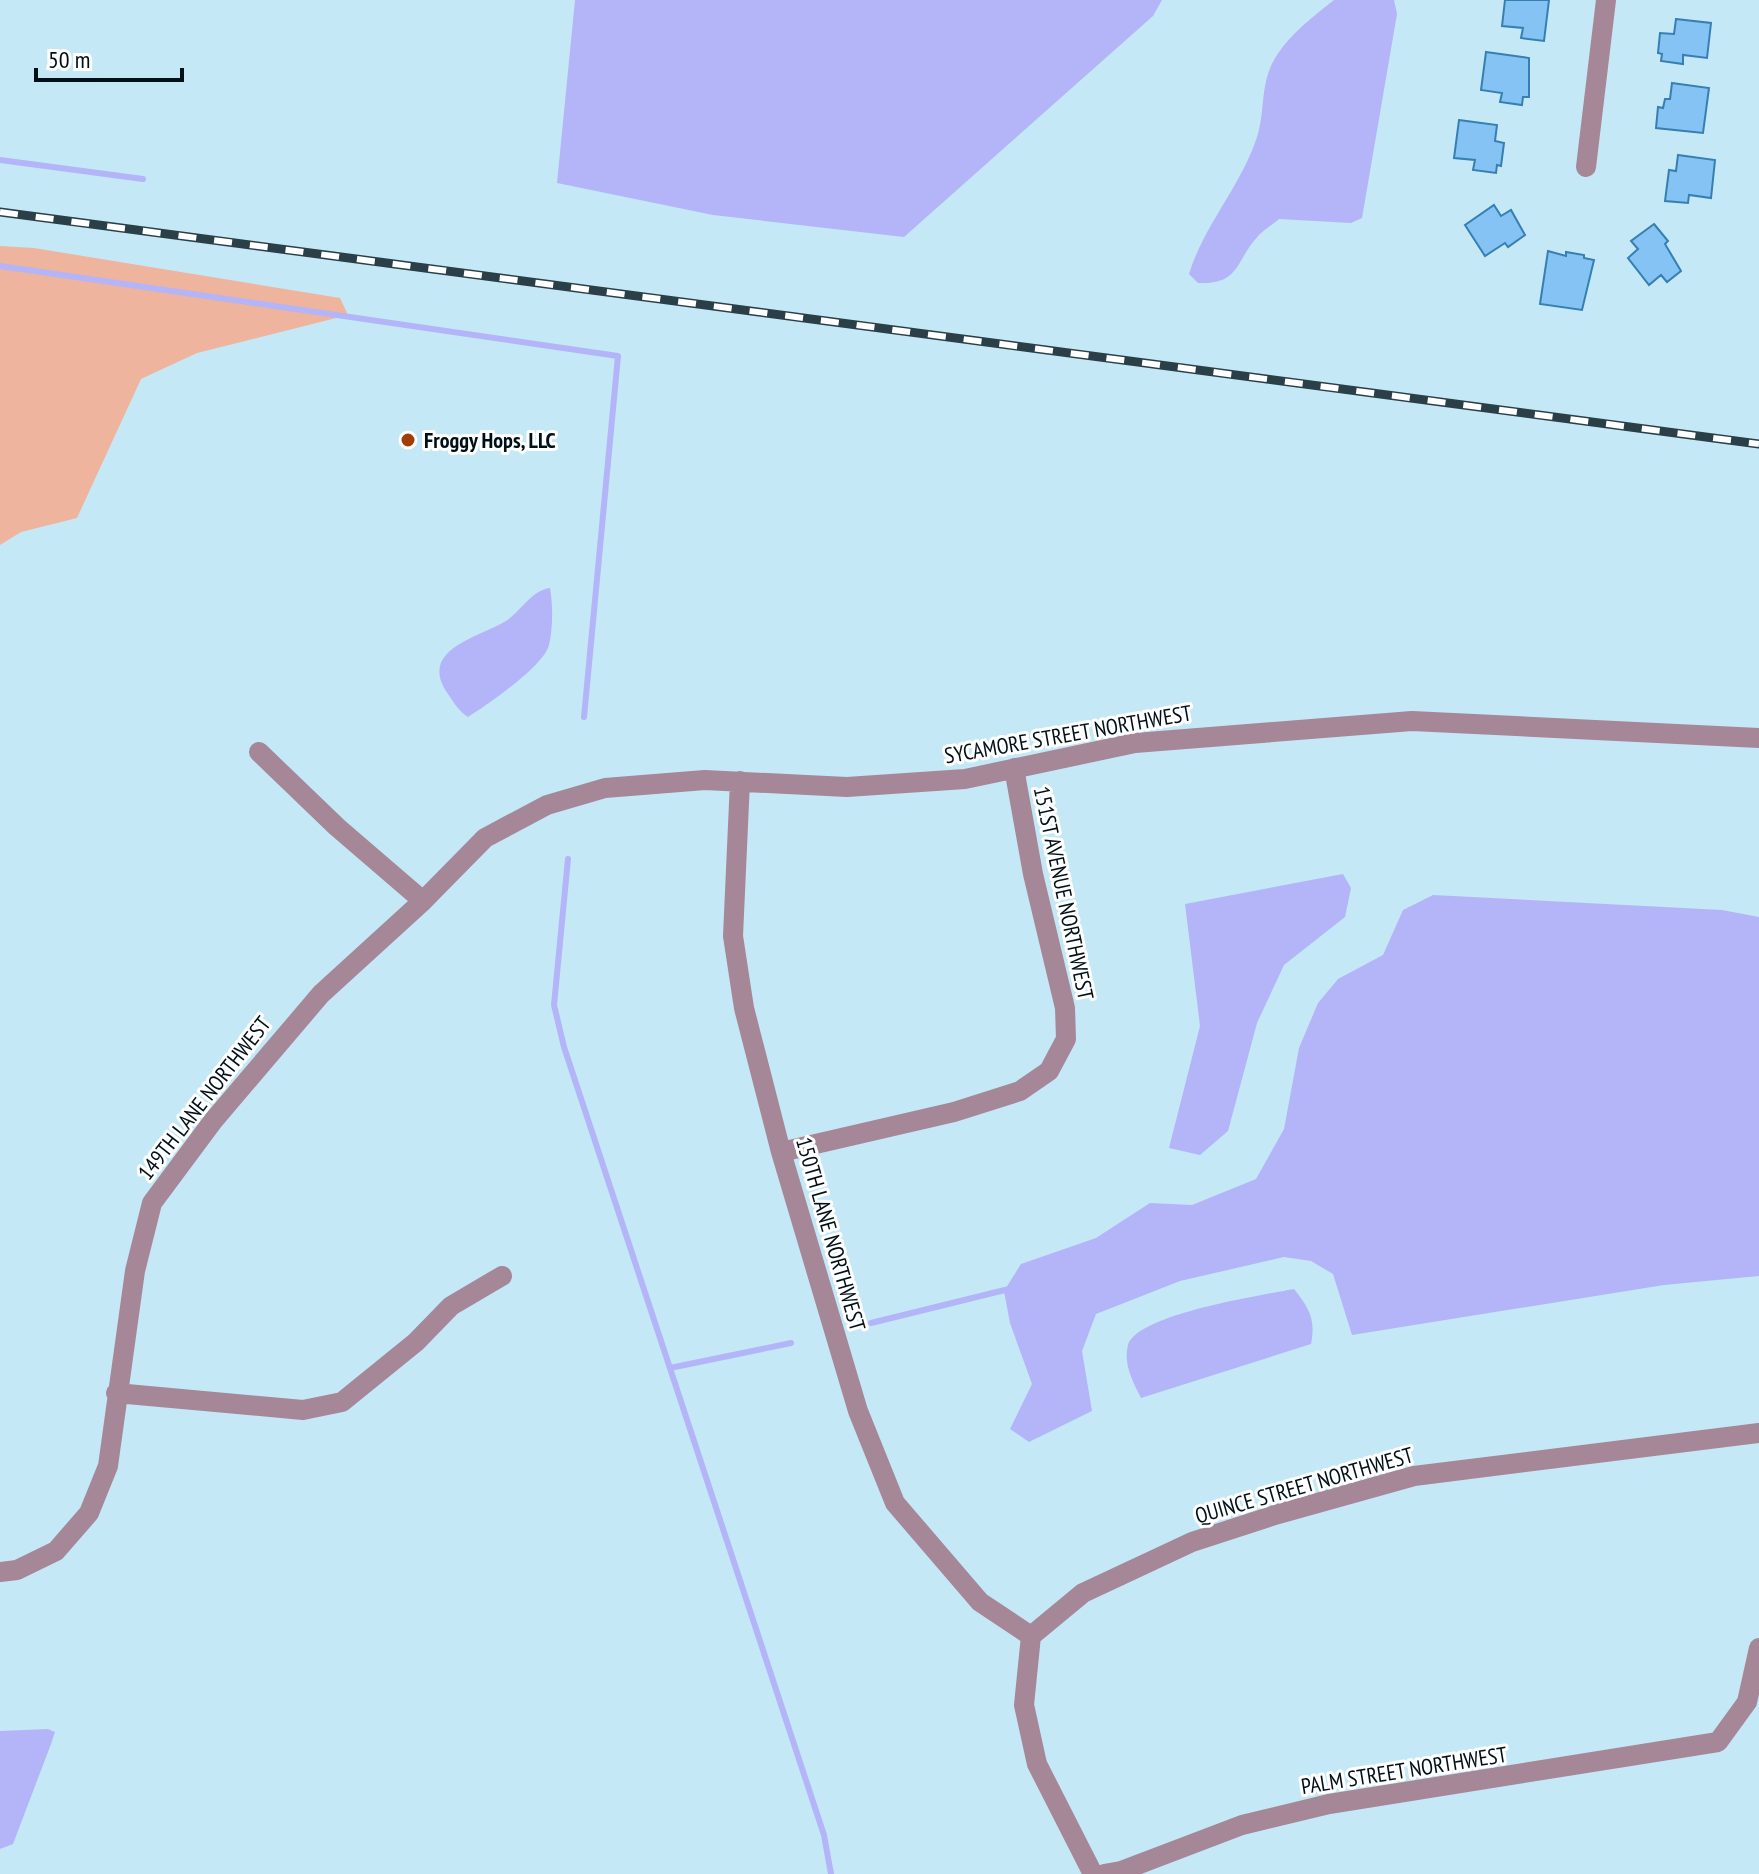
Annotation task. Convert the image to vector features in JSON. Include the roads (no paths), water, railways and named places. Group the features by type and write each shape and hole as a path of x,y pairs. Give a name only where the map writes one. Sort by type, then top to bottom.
{"street":[{"path":"1586,167 1606,0"},
{"name":"SYCAMORE STREET NORTHWEST","path":"423,901 485,838 547,805 605,788 740,781 847,787 965,779 1135,743 1412,721 1759,738"},
{"path":"259,752 337,827 423,901"},
{"name":"151ST AVENUE NORTHWEST","path":"781,1152 954,1112 1020,1091 1049,1071 1066,1039 1065,1008 1033,874 1014,768"},
{"name":"150TH LANE NORTHWEST","path":"740,781 733,936 744,1008 781,1152 858,1411 895,1503 980,1602 1031,1636"},
{"name":"149TH LANE NORTHWEST","path":"0,1572 17,1570 56,1551 89,1513 108,1466 135,1271 152,1203 272,1048 321,994 423,901"},
{"path":"116,1393 303,1410 342,1402 416,1342 451,1306 502,1276"},
{"name":"QUINCE STREET NORTHWEST","path":"1031,1636 1083,1593 1192,1542 1414,1476 1759,1433"},
{"path":"1031,1636 1024,1705 1037,1764 1093,1874"},
{"name":"PALM STREET NORTHWEST","path":"1104,1874 1121,1871 1242,1825 1329,1804 1718,1742 1747,1702 1759,1648"}],"water":[{"path":"575,0 1162,0 1153,16 904,237 713,215 557,183"},
{"path":"1334,0 1394,0 1397,14 1362,218 1351,223 1279,219 1251,244 1230,275 1212,283 1198,283 1189,274 1204,239 1250,155 1260,127 1271,65 1296,32"},
{"path":"550,588 552,624 545,654 514,684 468,717 455,704 440,679 440,666 445,656 454,647 506,621 532,597"},
{"path":"1343,874 1351,888 1345,917 1284,965 1257,1023 1228,1131 1200,1155 1169,1148 1200,1026 1185,904"},
{"path":"1433,895 1722,910 1759,917 1759,1276 1664,1285 1352,1335 1333,1274 1311,1261 1284,1257 1180,1281 1096,1314 1082,1351 1092,1411 1029,1442 1010,1429 1032,1384 1010,1323 1004,1291 1021,1264 1096,1238 1150,1203 1192,1205 1256,1179 1284,1129 1299,1048 1318,1003 1338,979 1383,955 1403,910"},
{"path":"1294,1289 1310,1314 1313,1328 1311,1344 1141,1398 1127,1359 1128,1345 1136,1334 1176,1315"},
{"path":"48,1729 55,1732 13,1844 0,1849 0,1731"}],"waterway":[{"path":"0,160 143,179"},
{"path":"0,266 618,356 584,717"},
{"path":"568,859 554,1005 564,1047 824,1835 831,1874"},
{"path":"871,1323 1009,1289"},
{"path":"670,1368 791,1343"}],"railway":[{"path":"0,212 1759,444"}],"place":[{"name":"Froggy Hops, LLC","path":"408,440"}]}
